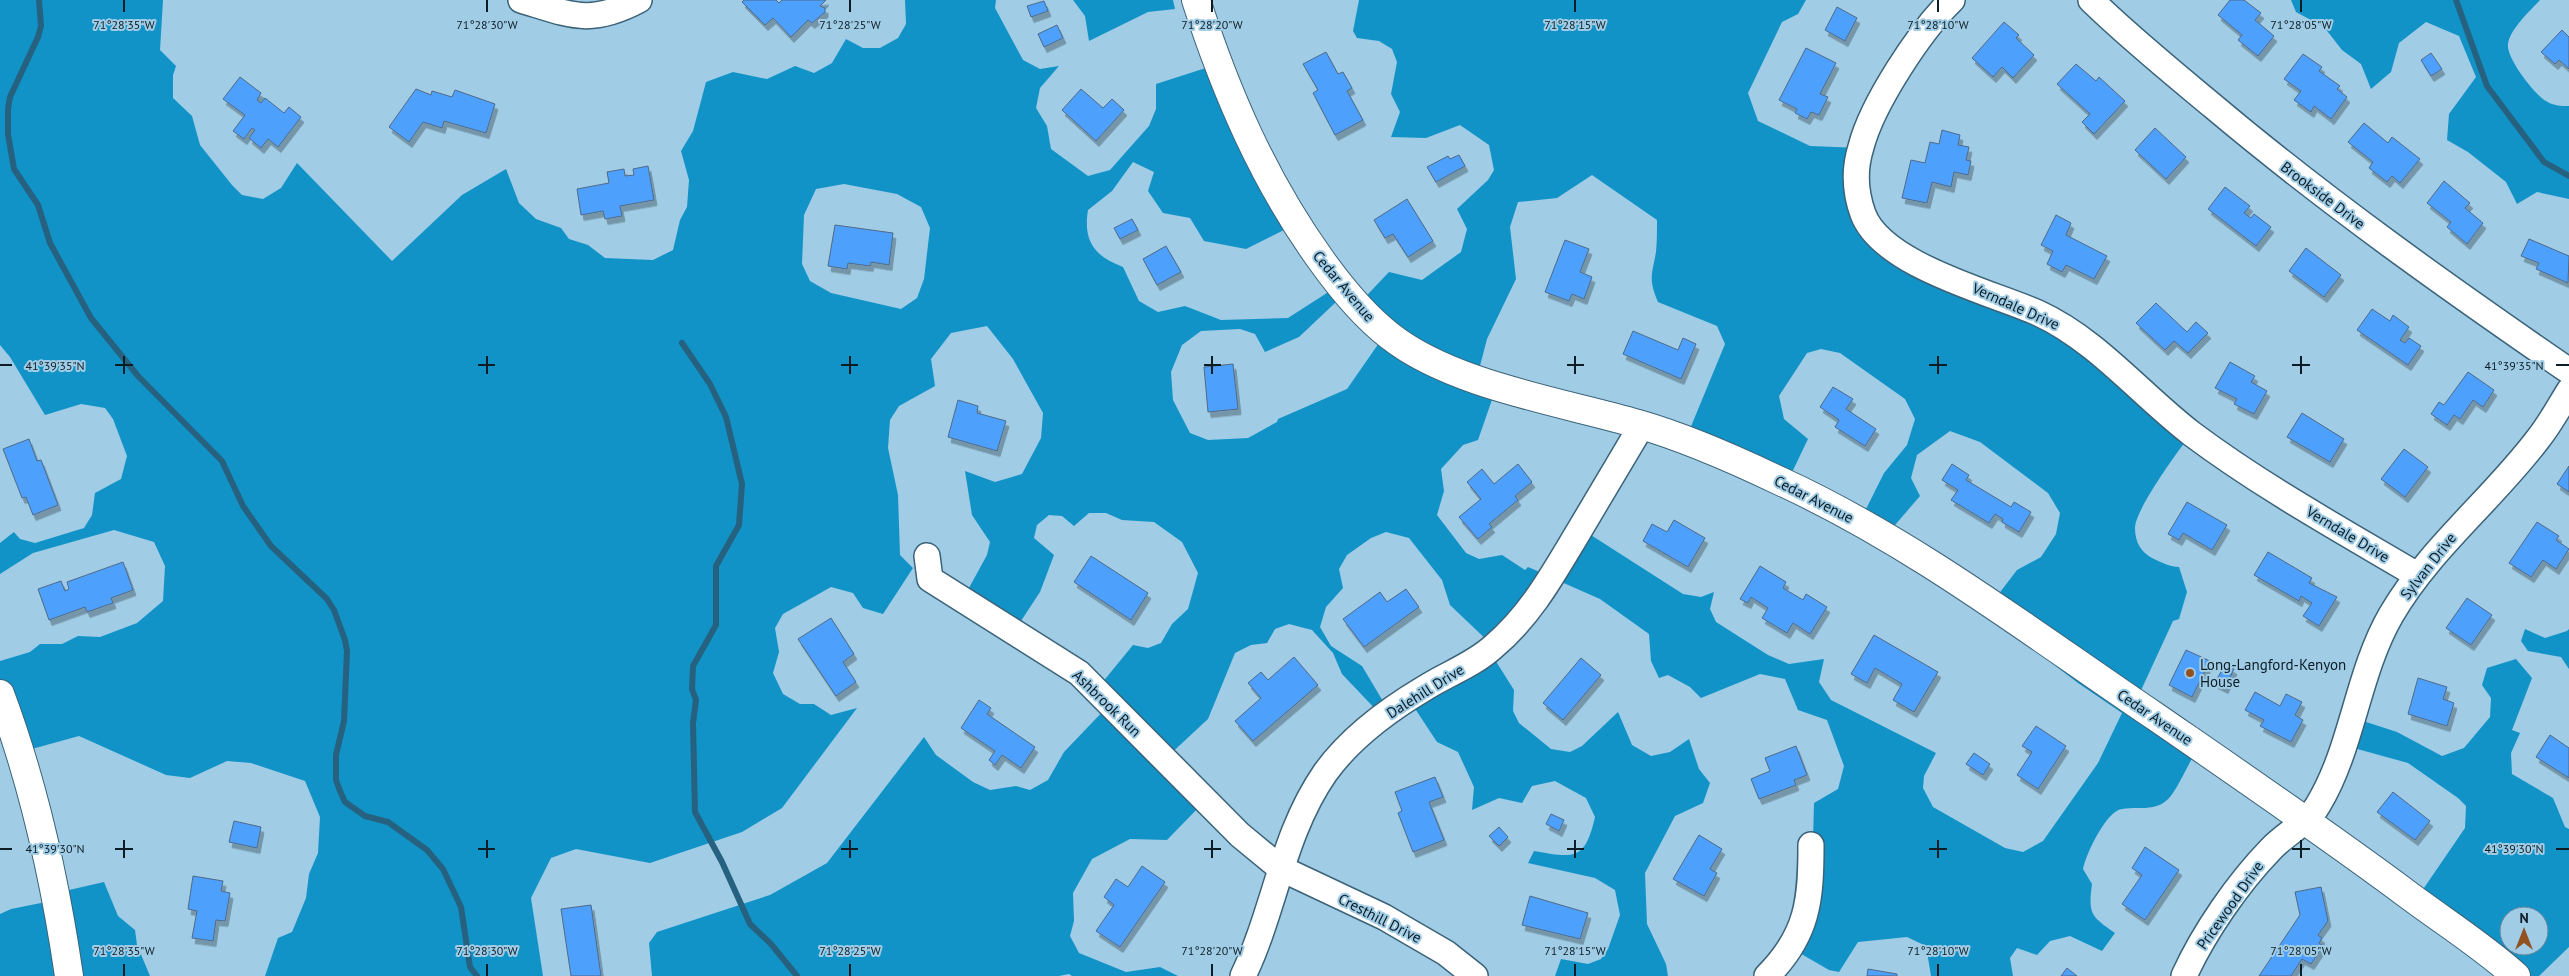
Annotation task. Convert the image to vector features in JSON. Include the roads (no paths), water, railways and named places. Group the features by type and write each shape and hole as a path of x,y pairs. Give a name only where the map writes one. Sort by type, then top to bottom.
{"street":[{"path":"521,0 571,15 599,16 619,11 640,0"},
{"name":"Cedar Avenue","path":"1196,0 1211,48 1260,162 1295,224 1337,282 1360,308 1391,337 1426,358 1469,377 1642,425 1758,470 1904,546 2306,820 2516,976"},
{"name":"Verndale Drive","path":"1952,0 1926,31 1894,79 1870,122 1861,146 1856,171 1856,194 1864,216 1874,233 1894,251 1926,268 2062,325 2091,347 2158,408 2224,457 2417,575"},
{"name":"Brookside Drive","path":"2091,0 2127,35 2275,158 2429,275 2569,371"},
{"name":"Sylvan Drive","path":"2306,820 2318,806 2339,758 2369,666 2390,617 2417,575 2539,438 2569,391"},
{"name":"Dalehill Drive","path":"1243,976 1260,937 1280,868 1298,819 1326,772 1346,749 1386,713 1492,649 1522,620 1548,583 1642,425"},
{"name":"Ashbrook Run","path":"927,556 930,579 1079,673 1240,835 1280,868"},
{"path":"0,694 17,740 39,821 63,932 69,976"},
{"name":"Pricewood Drive","path":"2184,976 2215,923 2249,872 2273,846 2306,820"},
{"path":"1767,976 1791,950 1804,921 1810,885 1811,845"},
{"name":"Cresthill Drive","path":"1280,868 1391,921 1446,953 1475,976"}],"waterway":[{"path":"39,0 41,26 38,37 10,97 8,109 8,134 14,169 38,205 50,243 91,318 138,376 222,461 243,506 271,546 327,599 334,610 347,651 344,721 336,755 336,780 340,791 345,802 365,816 388,822 427,850 443,869 461,907 470,967 477,976"},
{"path":"2456,0 2487,86 2544,162 2569,176"},
{"path":"682,343 710,384 726,417 742,484 739,525 716,566 716,625 693,666 692,689 696,700 693,723 695,812 722,862 750,924 771,944 797,976"}],"place":[{"name":"Long-Langford-Kenyon House","path":"2190,673"}]}
